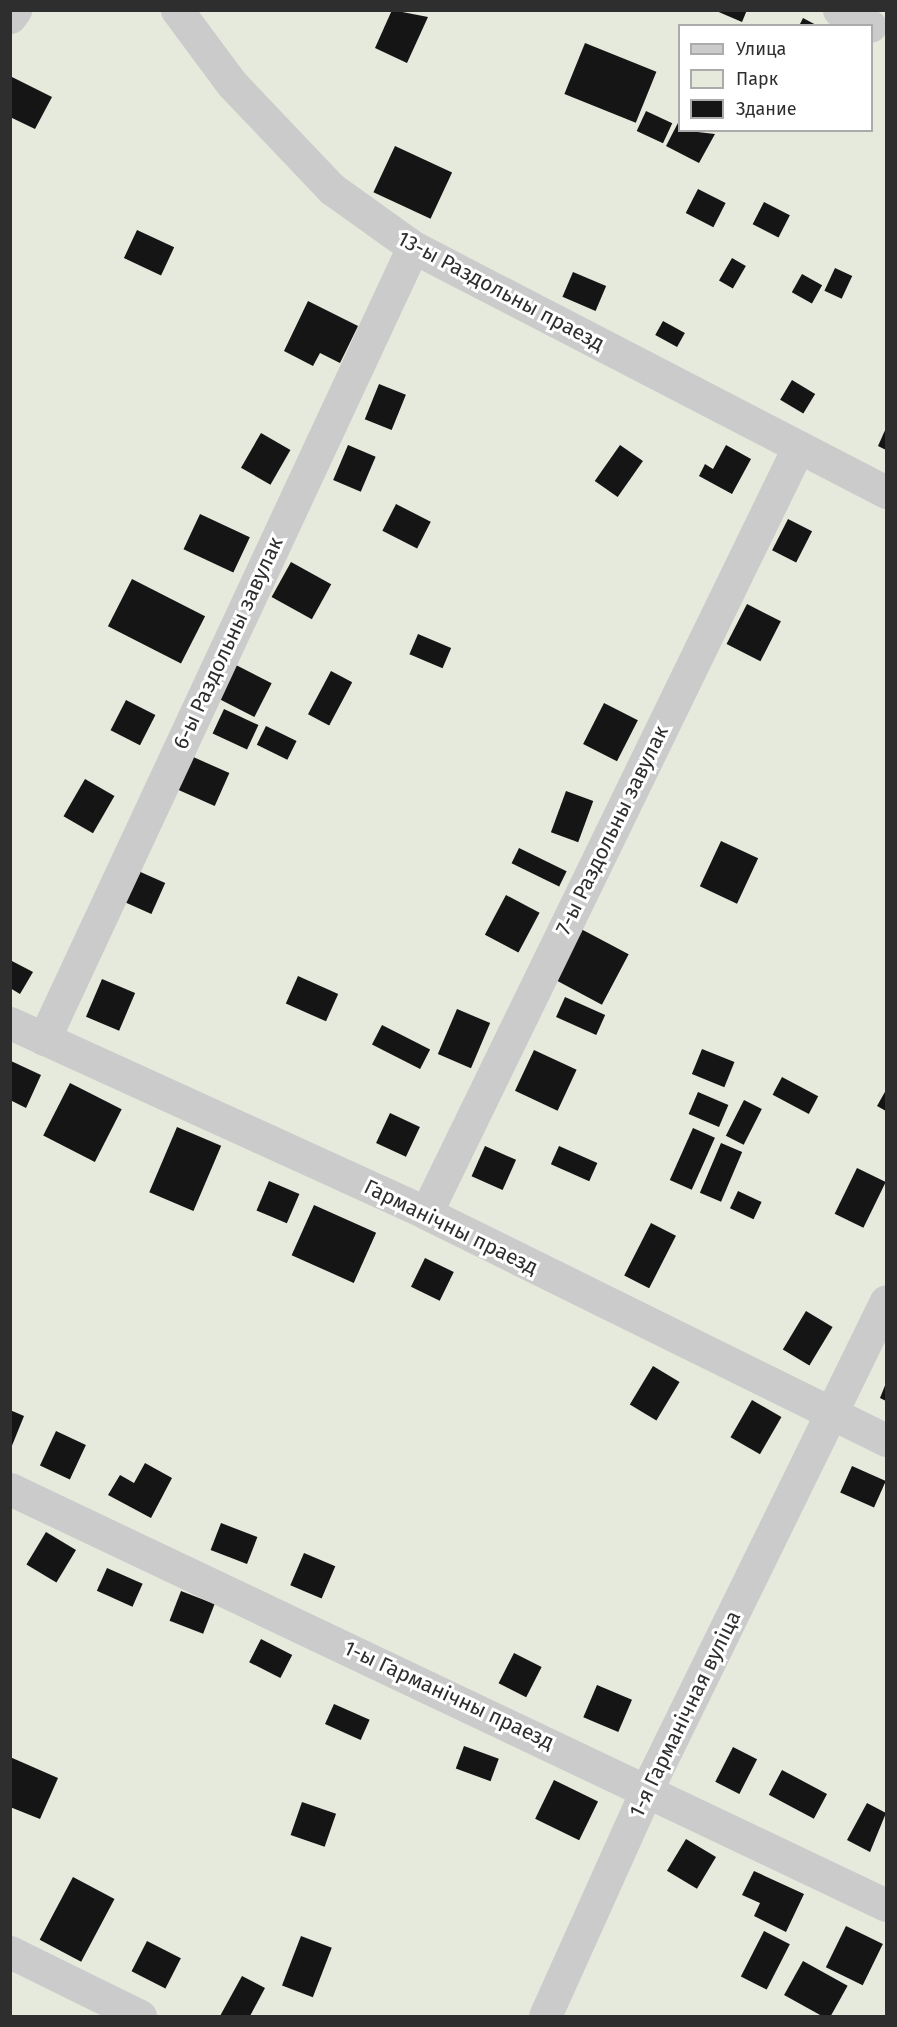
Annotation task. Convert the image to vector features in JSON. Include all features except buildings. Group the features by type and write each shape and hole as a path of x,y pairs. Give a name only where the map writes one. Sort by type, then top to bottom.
{"lane":[{"path":"10,17 15,10"},
{"name":"13-ы Раздольны праезд","path":"177,10 232,84 332,189 413,247 886,492"},
{"path":"840,10 867,24"},
{"name":"6-ы Раздольны завулак","path":"44,1039 413,247"},
{"name":"7-ы Раздольны завулак","path":"426,1213 798,448"},
{"name":"Гарманічны праезд","path":"10,1023 426,1213 886,1440"},
{"name":"1-я Гарманічная вуліца","path":"545,2016 647,1788 833,1414 886,1301"},
{"name":"1-ы Гарманічны праезд","path":"10,1489 647,1788 886,1905"},
{"path":"10,1952 140,2016"}],"green space":[{"path":"11,11 886,11 886,2016 11,2016"}]}
